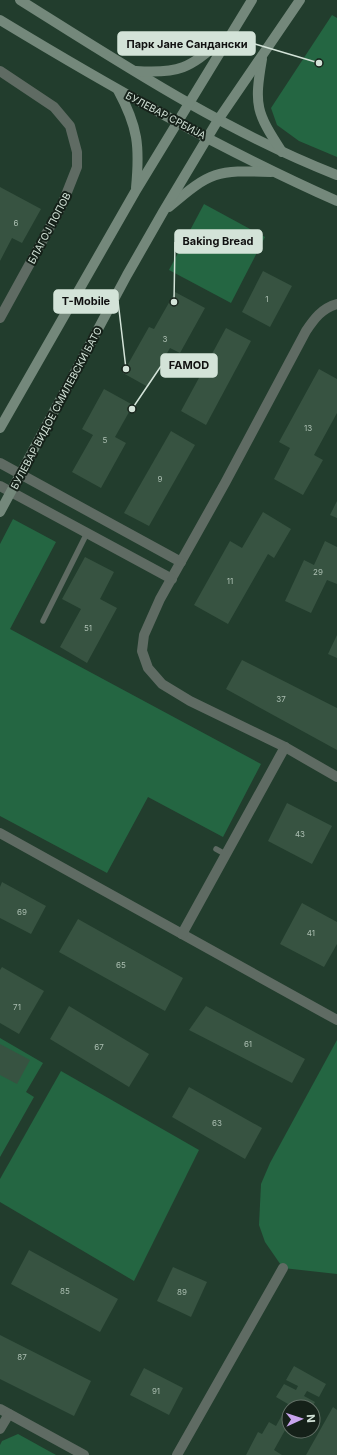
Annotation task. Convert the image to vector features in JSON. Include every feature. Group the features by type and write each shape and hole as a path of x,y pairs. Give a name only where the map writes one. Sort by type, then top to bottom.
{"street":[{"name":"БУЛЕВАР СРБИЈА","path":"20,0 189,104 282,152 335,174"},
{"path":"0,428 135,192 252,0"},
{"name":"БУЛЕВАР ВИДОЕ СМИЛЕВСКИ БАТО","path":"0,512 22,474 127,275 163,212 207,137 300,0"},
{"name":"БУЛЕВАР СРБИЈА","path":"0,20 118,90 274,172 337,201"},
{"path":"132,70 154,72 182,69 195,62 230,34"},
{"path":"263,54 257,90 260,113 282,152"},
{"name":"БЛАГОЈ ПОПОВ","path":"0,71 46,100 63,116 70,126 74,139 77,159 72,182 62,205 0,318"},
{"path":"118,90 129,112 136,134 138,162 135,192"},
{"path":"163,212 199,182 217,174 230,171 274,172"},
{"path":"337,304 316,316 306,331 160,599 144,635 142,650 148,668 162,684 190,701 285,747 337,777"},
{"path":"0,462 181,562"},
{"path":"0,486 172,579"},
{"path":"182,934 221,852 285,747"},
{"path":"0,833 107,891 337,1020"},
{"path":"178,1455 283,1268"},
{"path":"0,1429 4,1412 84,1455"}],"lane":[{"path":"43,622 87,533"}],"green space":[{"path":"332,15 337,18 337,157 299,141 277,125 271,108"},
{"path":"204,204 265,237 231,303 169,270"},
{"path":"13,519 56,542 10,629 261,764 223,837 148,797 107,873 0,816 0,544"},
{"path":"0,1038 43,1063 26,1092 34,1097 0,1157"},
{"path":"337,1040 337,1274 283,1268 265,1242 259,1225 261,1184 270,1163"},
{"path":"61,1071 199,1150 134,1281 0,1202 0,1179"},
{"path":"18,1434 56,1455 0,1455 0,1445 2,1441"}],"building":[{"path":"0,187 41,209 22,243 12,238 0,261"},
{"path":"263,271 292,286 270,327 242,312"},
{"path":"175,292 205,308 180,353 170,348 148,387 123,373 149,327 154,329"},
{"path":"226,328 251,341 206,425 181,411"},
{"path":"319,369 337,379 337,413 314,455 323,460 303,495 274,479 290,448 279,442"},
{"path":"104,389 133,405 115,437 126,443 101,488 72,472 93,435 82,429"},
{"path":"171,431 195,445 149,526 124,513"},
{"path":"337,501 337,518 330,515"},
{"path":"263,512 291,529 274,558 268,554 228,624 194,605 230,541 242,548"},
{"path":"325,541 337,547 337,584 327,580 311,613 285,601 304,560 314,565"},
{"path":"85,557 114,572 100,599 117,608 87,663 60,647 81,609 62,599"},
{"path":"337,635 337,658 328,654"},
{"path":"242,660 337,708 337,750 226,689"},
{"path":"287,803 332,826 312,864 268,841"},
{"path":"2,882 46,906 31,934 0,918 0,887"},
{"path":"302,903 337,922 337,944 324,967 280,944"},
{"path":"78,919 183,978 165,1011 59,952"},
{"path":"2,967 44,991 19,1034 0,1023 0,970"},
{"path":"69,1006 149,1054 129,1087 50,1039"},
{"path":"206,1006 305,1059 292,1083 189,1030"},
{"path":"0,1044 30,1060 17,1084 0,1075"},
{"path":"189,1087 262,1128 245,1159 172,1117"},
{"path":"29,1250 118,1299 100,1332 11,1284"},
{"path":"173,1267 207,1282 191,1317 157,1301"},
{"path":"0,1335 91,1381 74,1416 0,1379"},
{"path":"294,1366 326,1384 319,1397 307,1391 304,1396 310,1399 281,1400 276,1397 284,1384 296,1390 298,1386 286,1380"},
{"path":"144,1368 183,1388 169,1415 130,1395"},
{"path":"333,1407 337,1410 337,1455 306,1455 315,1439 321,1439 321,1428"},
{"path":"281,1417 281,1437 274,1450 282,1455 246,1455 258,1432 262,1434 269,1422 276,1426"}],"place":[{"name":"Парк Јане Сандански","path":"319,63"},
{"name":"Baking Bread","path":"174,302"},
{"name":"T-Mobile","path":"126,369"},
{"name":"FAMOD","path":"132,409"}]}
